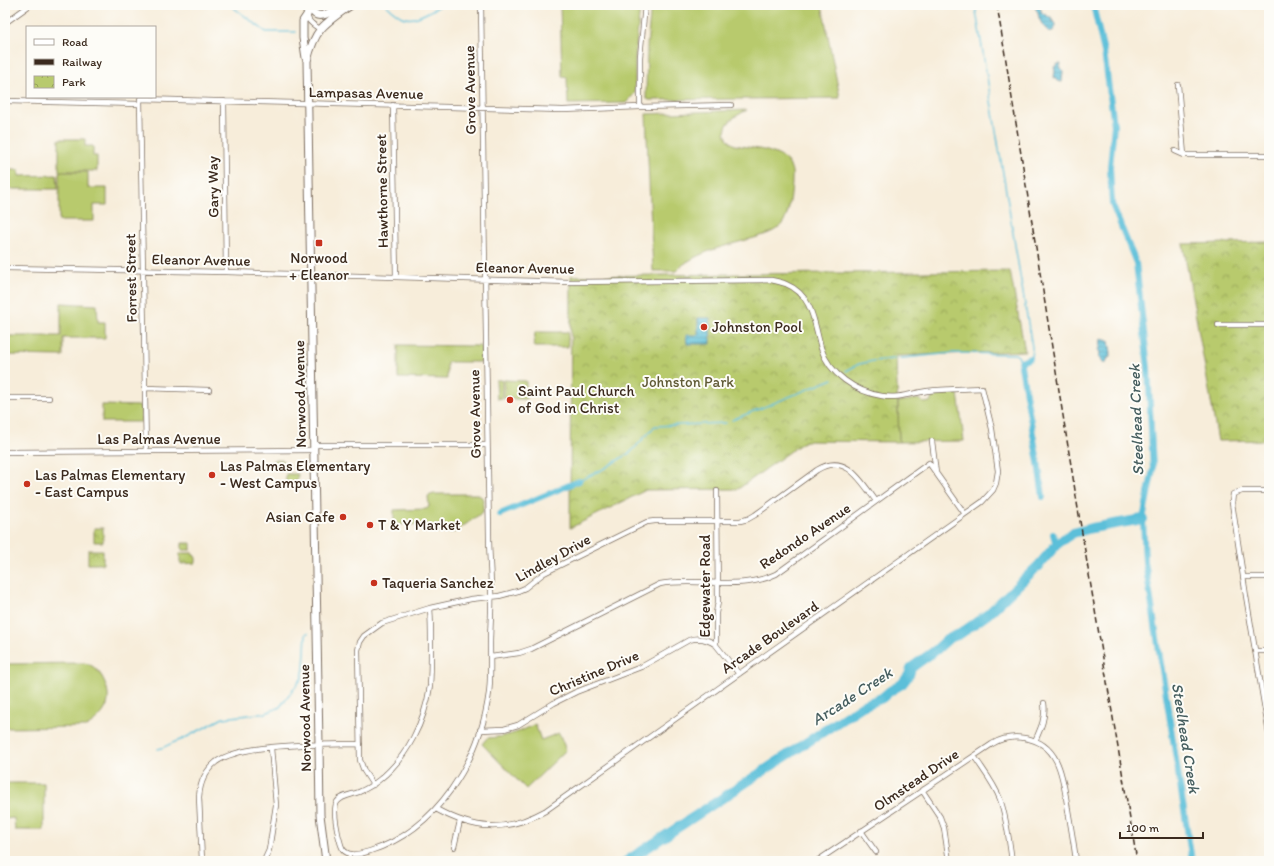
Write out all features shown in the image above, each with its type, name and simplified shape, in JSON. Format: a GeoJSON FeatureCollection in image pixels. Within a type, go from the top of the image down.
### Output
{"type":"FeatureCollection","features":[{"type":"Feature","properties":{"kind":"main road"},"geometry":{"type":"LineString","coordinates":[[307,5],[315,15],[320,16],[325,15],[340,5]]}},
{"type":"Feature","properties":{"kind":"main road"},"geometry":{"type":"LineString","coordinates":[[320,29],[327,22],[351,5]]}},
{"type":"Feature","properties":{"kind":"main road"},"geometry":{"type":"LineString","coordinates":[[306,15],[303,21],[303,38],[307,67]]}},
{"type":"Feature","properties":{"kind":"main road","name":"Norwood Avenue"},"geometry":{"type":"LineString","coordinates":[[320,29],[310,46],[307,67],[320,815],[326,861]]}},
{"type":"Feature","properties":{"kind":"street"},"geometry":{"type":"LineString","coordinates":[[5,23],[30,5]]}},
{"type":"Feature","properties":{"kind":"street"},"geometry":{"type":"LineString","coordinates":[[307,5],[306,15],[309,22],[320,29]]}},
{"type":"Feature","properties":{"kind":"street","name":"Grove Avenue"},"geometry":{"type":"LineString","coordinates":[[436,809],[464,769],[480,730],[489,694],[491,657],[491,597],[488,536],[481,5]]}},
{"type":"Feature","properties":{"kind":"street"},"geometry":{"type":"LineString","coordinates":[[640,107],[640,57],[645,5]]}},
{"type":"Feature","properties":{"kind":"street"},"geometry":{"type":"LineString","coordinates":[[1178,85],[1184,155]]}},
{"type":"Feature","properties":{"kind":"street","name":"Lampasas Avenue"},"geometry":{"type":"LineString","coordinates":[[5,101],[140,104],[140,99],[569,110],[731,105]]}},
{"type":"Feature","properties":{"kind":"street","name":"Gary Way"},"geometry":{"type":"LineString","coordinates":[[224,101],[226,272]]}},
{"type":"Feature","properties":{"kind":"street","name":"Forrest Street"},"geometry":{"type":"LineString","coordinates":[[140,104],[146,451]]}},
{"type":"Feature","properties":{"kind":"street","name":"Hawthorne Street"},"geometry":{"type":"LineString","coordinates":[[393,105],[396,277]]}},
{"type":"Feature","properties":{"kind":"street"},"geometry":{"type":"LineString","coordinates":[[1175,151],[1184,155],[1269,155]]}},
{"type":"Feature","properties":{"kind":"street","name":"Eleanor Avenue"},"geometry":{"type":"LineString","coordinates":[[5,268],[226,272],[570,282],[771,280],[786,284],[800,293],[810,306],[822,349],[829,364],[840,376],[853,386],[868,393],[884,397],[900,397],[926,391],[982,388]]}},
{"type":"Feature","properties":{"kind":"street"},"geometry":{"type":"LineString","coordinates":[[1218,325],[1269,325]]}},
{"type":"Feature","properties":{"kind":"street"},"geometry":{"type":"LineString","coordinates":[[145,388],[209,390]]}},
{"type":"Feature","properties":{"kind":"street","name":"Arcade Boulevard"},"geometry":{"type":"LineString","coordinates":[[436,809],[460,821],[475,825],[496,826],[516,823],[545,811],[965,514],[988,496],[996,483],[998,475],[992,429],[982,388]]}},
{"type":"Feature","properties":{"kind":"street"},"geometry":{"type":"LineString","coordinates":[[5,398],[49,398]]}},
{"type":"Feature","properties":{"kind":"street"},"geometry":{"type":"LineString","coordinates":[[932,441],[936,473],[965,514]]}},
{"type":"Feature","properties":{"kind":"street","name":"Las Palmas Avenue"},"geometry":{"type":"LineString","coordinates":[[5,452],[487,445]]}},
{"type":"Feature","properties":{"kind":"street","name":"Redondo Avenue"},"geometry":{"type":"LineString","coordinates":[[491,657],[519,653],[531,649],[660,584],[674,582],[749,582],[769,577],[776,574],[929,463],[936,473]]}},
{"type":"Feature","properties":{"kind":"street","name":"Lindley Drive"},"geometry":{"type":"LineString","coordinates":[[373,785],[362,768],[360,760],[358,650],[360,642],[367,633],[382,624],[430,608],[471,599],[510,594],[518,591],[544,573],[643,524],[655,521],[740,521],[751,517],[817,470],[828,465],[841,465],[852,471],[876,502]]}},
{"type":"Feature","properties":{"kind":"street","name":"Edgewater Road"},"geometry":{"type":"LineString","coordinates":[[717,490],[718,602],[716,613],[716,645],[739,674]]}},
{"type":"Feature","properties":{"kind":"street"},"geometry":{"type":"LineString","coordinates":[[1269,491],[1242,491],[1233,494],[1232,502],[1269,734]]}},
{"type":"Feature","properties":{"kind":"street"},"geometry":{"type":"LineString","coordinates":[[1243,577],[1269,577]]}},
{"type":"Feature","properties":{"kind":"street"},"geometry":{"type":"LineString","coordinates":[[430,608],[431,669],[428,696],[419,726],[407,749],[387,774],[373,785],[357,793],[341,798],[336,804],[336,822],[341,845],[344,852],[351,855],[369,851],[393,842],[418,826],[436,809]]}},
{"type":"Feature","properties":{"kind":"street","name":"Christine Drive"},"geometry":{"type":"LineString","coordinates":[[480,730],[504,730],[518,725],[554,703],[576,692],[642,667],[689,640],[697,638],[705,639],[716,645]]}},
{"type":"Feature","properties":{"kind":"street"},"geometry":{"type":"LineString","coordinates":[[1255,651],[1269,651]]}},
{"type":"Feature","properties":{"kind":"street"},"geometry":{"type":"LineString","coordinates":[[1044,703],[1045,712],[1043,721],[1035,741],[1043,745],[1052,753],[1060,767],[1076,861]]}},
{"type":"Feature","properties":{"kind":"street","name":"Olmstead Drive"},"geometry":{"type":"LineString","coordinates":[[817,861],[992,744],[1003,739],[1019,737],[1035,741]]}},
{"type":"Feature","properties":{"kind":"street"},"geometry":{"type":"LineString","coordinates":[[202,861],[199,797],[205,774],[216,763],[229,756],[254,750],[319,745],[360,744]]}},
{"type":"Feature","properties":{"kind":"street"},"geometry":{"type":"LineString","coordinates":[[264,861],[269,850],[276,805],[271,748]]}},
{"type":"Feature","properties":{"kind":"street"},"geometry":{"type":"LineString","coordinates":[[974,756],[989,778],[1000,799],[1005,818],[1012,861]]}},
{"type":"Feature","properties":{"kind":"street"},"geometry":{"type":"LineString","coordinates":[[922,790],[940,817],[944,828],[949,861]]}},
{"type":"Feature","properties":{"kind":"street"},"geometry":{"type":"LineString","coordinates":[[454,847],[460,821]]}},
{"type":"Feature","properties":{"kind":"street"},"geometry":{"type":"LineString","coordinates":[[861,831],[876,852]]}},
{"type":"Feature","properties":{"kind":"green space"},"geometry":{"type":"Polygon","coordinates":[[[560,5],[640,5],[635,59],[635,93],[626,103],[568,104],[567,77],[562,76],[560,5]]]}},
{"type":"Feature","properties":{"kind":"green space"},"geometry":{"type":"Polygon","coordinates":[[[651,5],[822,5],[840,98],[649,100],[646,98],[647,46],[651,5]]]}},
{"type":"Feature","properties":{"kind":"green space"},"geometry":{"type":"Polygon","coordinates":[[[747,110],[735,117],[729,123],[725,131],[726,136],[735,145],[758,149],[781,156],[790,166],[792,170],[791,197],[783,223],[777,229],[766,234],[702,254],[683,264],[676,271],[653,271],[646,114],[747,110]]]}},
{"type":"Feature","properties":{"kind":"green space"},"geometry":{"type":"Polygon","coordinates":[[[59,139],[85,139],[85,146],[93,146],[93,156],[97,156],[97,171],[59,171],[59,139]]]}},
{"type":"Feature","properties":{"kind":"green space"},"geometry":{"type":"Polygon","coordinates":[[[5,170],[19,170],[19,176],[57,175],[58,189],[5,189],[5,170]]]}},
{"type":"Feature","properties":{"kind":"green space"},"geometry":{"type":"Polygon","coordinates":[[[59,172],[88,172],[88,188],[107,188],[107,205],[94,205],[94,221],[59,221],[59,172]]]}},
{"type":"Feature","properties":{"kind":"green space"},"geometry":{"type":"Polygon","coordinates":[[[1269,242],[1269,440],[1218,441],[1183,244],[1269,242]]]}},
{"type":"Feature","properties":{"kind":"green space","name":"Johnston Park"},"geometry":{"type":"Polygon","coordinates":[[[1010,271],[1025,351],[896,356],[899,442],[805,441],[738,489],[646,490],[570,528],[571,276],[1010,271]]]}},
{"type":"Feature","properties":{"kind":"green space"},"geometry":{"type":"Polygon","coordinates":[[[61,303],[97,305],[98,322],[105,322],[105,338],[63,338],[63,356],[5,355],[5,336],[61,336],[61,303]]]}},
{"type":"Feature","properties":{"kind":"green space"},"geometry":{"type":"Polygon","coordinates":[[[535,332],[568,332],[568,347],[534,347],[535,332]]]}},
{"type":"Feature","properties":{"kind":"green space"},"geometry":{"type":"Polygon","coordinates":[[[398,345],[481,346],[481,362],[447,362],[447,379],[398,378],[398,345]]]}},
{"type":"Feature","properties":{"kind":"green space"},"geometry":{"type":"Polygon","coordinates":[[[496,380],[502,380],[502,399],[497,399],[496,380]]]}},
{"type":"Feature","properties":{"kind":"green space"},"geometry":{"type":"Polygon","coordinates":[[[504,380],[526,381],[526,399],[504,399],[504,380]]]}},
{"type":"Feature","properties":{"kind":"green space"},"geometry":{"type":"Polygon","coordinates":[[[958,393],[964,441],[899,442],[898,402],[916,399],[921,400],[923,403],[930,402],[933,396],[936,395],[958,393]]]}},
{"type":"Feature","properties":{"kind":"green space"},"geometry":{"type":"Polygon","coordinates":[[[102,405],[141,406],[141,422],[102,422],[102,405]]]}},
{"type":"Feature","properties":{"kind":"green space"},"geometry":{"type":"Polygon","coordinates":[[[273,460],[283,460],[283,467],[273,467],[273,460]]]}},
{"type":"Feature","properties":{"kind":"green space"},"geometry":{"type":"Polygon","coordinates":[[[286,474],[298,474],[296,486],[286,486],[286,474]]]}},
{"type":"Feature","properties":{"kind":"green space"},"geometry":{"type":"Polygon","coordinates":[[[434,494],[477,494],[483,498],[483,512],[455,532],[427,532],[426,525],[394,524],[394,510],[426,509],[429,507],[428,496],[434,494]]]}},
{"type":"Feature","properties":{"kind":"green space"},"geometry":{"type":"Polygon","coordinates":[[[94,528],[103,528],[103,542],[94,542],[94,528]]]}},
{"type":"Feature","properties":{"kind":"green space"},"geometry":{"type":"Polygon","coordinates":[[[182,543],[191,543],[191,550],[182,550],[182,543]]]}},
{"type":"Feature","properties":{"kind":"green space"},"geometry":{"type":"Polygon","coordinates":[[[88,550],[103,550],[103,564],[88,564],[88,550]]]}},
{"type":"Feature","properties":{"kind":"green space"},"geometry":{"type":"Polygon","coordinates":[[[193,553],[196,558],[196,563],[180,563],[180,554],[193,553]]]}},
{"type":"Feature","properties":{"kind":"green space"},"geometry":{"type":"Polygon","coordinates":[[[84,663],[95,668],[100,673],[108,692],[107,705],[96,720],[86,727],[5,728],[5,664],[84,663]]]}},
{"type":"Feature","properties":{"kind":"green space"},"geometry":{"type":"Polygon","coordinates":[[[535,724],[541,740],[559,733],[566,750],[526,789],[482,744],[487,738],[512,734],[535,724]]]}},
{"type":"Feature","properties":{"kind":"green space"},"geometry":{"type":"Polygon","coordinates":[[[5,783],[44,783],[44,830],[15,830],[14,818],[5,819],[5,783]]]}},
{"type":"Feature","properties":{"kind":"water"},"geometry":{"type":"Polygon","coordinates":[[[1034,5],[1039,5],[1042,13],[1051,18],[1056,26],[1054,30],[1050,32],[1048,31],[1040,21],[1038,12],[1034,5]]]}},
{"type":"Feature","properties":{"kind":"water"},"geometry":{"type":"Polygon","coordinates":[[[1061,64],[1060,67],[1063,71],[1062,82],[1057,81],[1054,77],[1054,67],[1061,64]]]}},
{"type":"Feature","properties":{"kind":"water","name":"Johnston Pool"},"geometry":{"type":"Polygon","coordinates":[[[698,318],[710,318],[711,344],[687,344],[686,335],[698,335],[698,318]]]}},
{"type":"Feature","properties":{"kind":"water"},"geometry":{"type":"Polygon","coordinates":[[[1101,339],[1109,341],[1111,353],[1105,364],[1099,357],[1100,353],[1098,349],[1100,348],[1101,339]]]}},
{"type":"Feature","properties":{"kind":"waterway"},"geometry":{"type":"LineString","coordinates":[[230,5],[266,32],[296,32]]}},
{"type":"Feature","properties":{"kind":"waterway"},"geometry":{"type":"LineString","coordinates":[[386,5],[402,17],[407,18],[417,17],[428,13],[442,5]]}},
{"type":"Feature","properties":{"kind":"waterway"},"geometry":{"type":"LineString","coordinates":[[975,5],[1032,347],[1030,358]]}},
{"type":"Feature","properties":{"kind":"waterway","name":"Steelhead Creek"},"geometry":{"type":"LineString","coordinates":[[1093,5],[1104,52],[1114,125],[1110,167],[1112,204],[1136,263],[1148,368],[1153,469],[1143,519],[1145,562],[1192,861]]}},
{"type":"Feature","properties":{"kind":"waterway"},"geometry":{"type":"LineString","coordinates":[[846,371],[859,364],[873,361],[953,353],[1015,354],[1021,362]]}},
{"type":"Feature","properties":{"kind":"waterway"},"geometry":{"type":"LineString","coordinates":[[1030,358],[1021,362],[1021,366],[1043,497]]}},
{"type":"Feature","properties":{"kind":"waterway"},"geometry":{"type":"LineString","coordinates":[[732,420],[833,379]]}},
{"type":"Feature","properties":{"kind":"waterway"},"geometry":{"type":"LineString","coordinates":[[579,481],[605,468],[631,452],[655,426],[726,423]]}},
{"type":"Feature","properties":{"kind":"waterway"},"geometry":{"type":"LineString","coordinates":[[500,514],[579,481]]}},
{"type":"Feature","properties":{"kind":"waterway","name":"Arcade Creek"},"geometry":{"type":"LineString","coordinates":[[627,861],[862,706],[882,698],[902,684],[909,675],[911,668],[936,650],[949,638],[960,634],[988,614],[1039,565],[1056,545],[1065,538],[1073,533],[1092,528],[1143,519]]}},
{"type":"Feature","properties":{"kind":"waterway"},"geometry":{"type":"LineString","coordinates":[[1053,534],[1056,545]]}},
{"type":"Feature","properties":{"kind":"waterway"},"geometry":{"type":"LineString","coordinates":[[158,749],[181,740],[223,718],[266,713],[280,707],[302,678],[306,634],[308,633]]}},
{"type":"Feature","properties":{"kind":"railway"},"geometry":{"type":"LineString","coordinates":[[997,5],[1079,515],[1137,861]]}},
{"type":"Feature","properties":{"kind":"place","name":"Norwood + Eleanor"},"geometry":{"type":"Point","coordinates":[319,243]}},
{"type":"Feature","properties":{"kind":"place","name":"Johnston Pool"},"geometry":{"type":"Point","coordinates":[704,327]}},
{"type":"Feature","properties":{"kind":"place","name":"Saint Paul Church of God in Christ"},"geometry":{"type":"Point","coordinates":[510,400]}},
{"type":"Feature","properties":{"kind":"place","name":"Las Palmas Elementary - West Campus"},"geometry":{"type":"Point","coordinates":[212,475]}},
{"type":"Feature","properties":{"kind":"place","name":"Las Palmas Elementary - East Campus"},"geometry":{"type":"Point","coordinates":[27,484]}},
{"type":"Feature","properties":{"kind":"place","name":"Asian Cafe"},"geometry":{"type":"Point","coordinates":[343,517]}},
{"type":"Feature","properties":{"kind":"place","name":"T & Y Market"},"geometry":{"type":"Point","coordinates":[370,525]}},
{"type":"Feature","properties":{"kind":"place","name":"Taqueria Sanchez"},"geometry":{"type":"Point","coordinates":[374,583]}}]}
